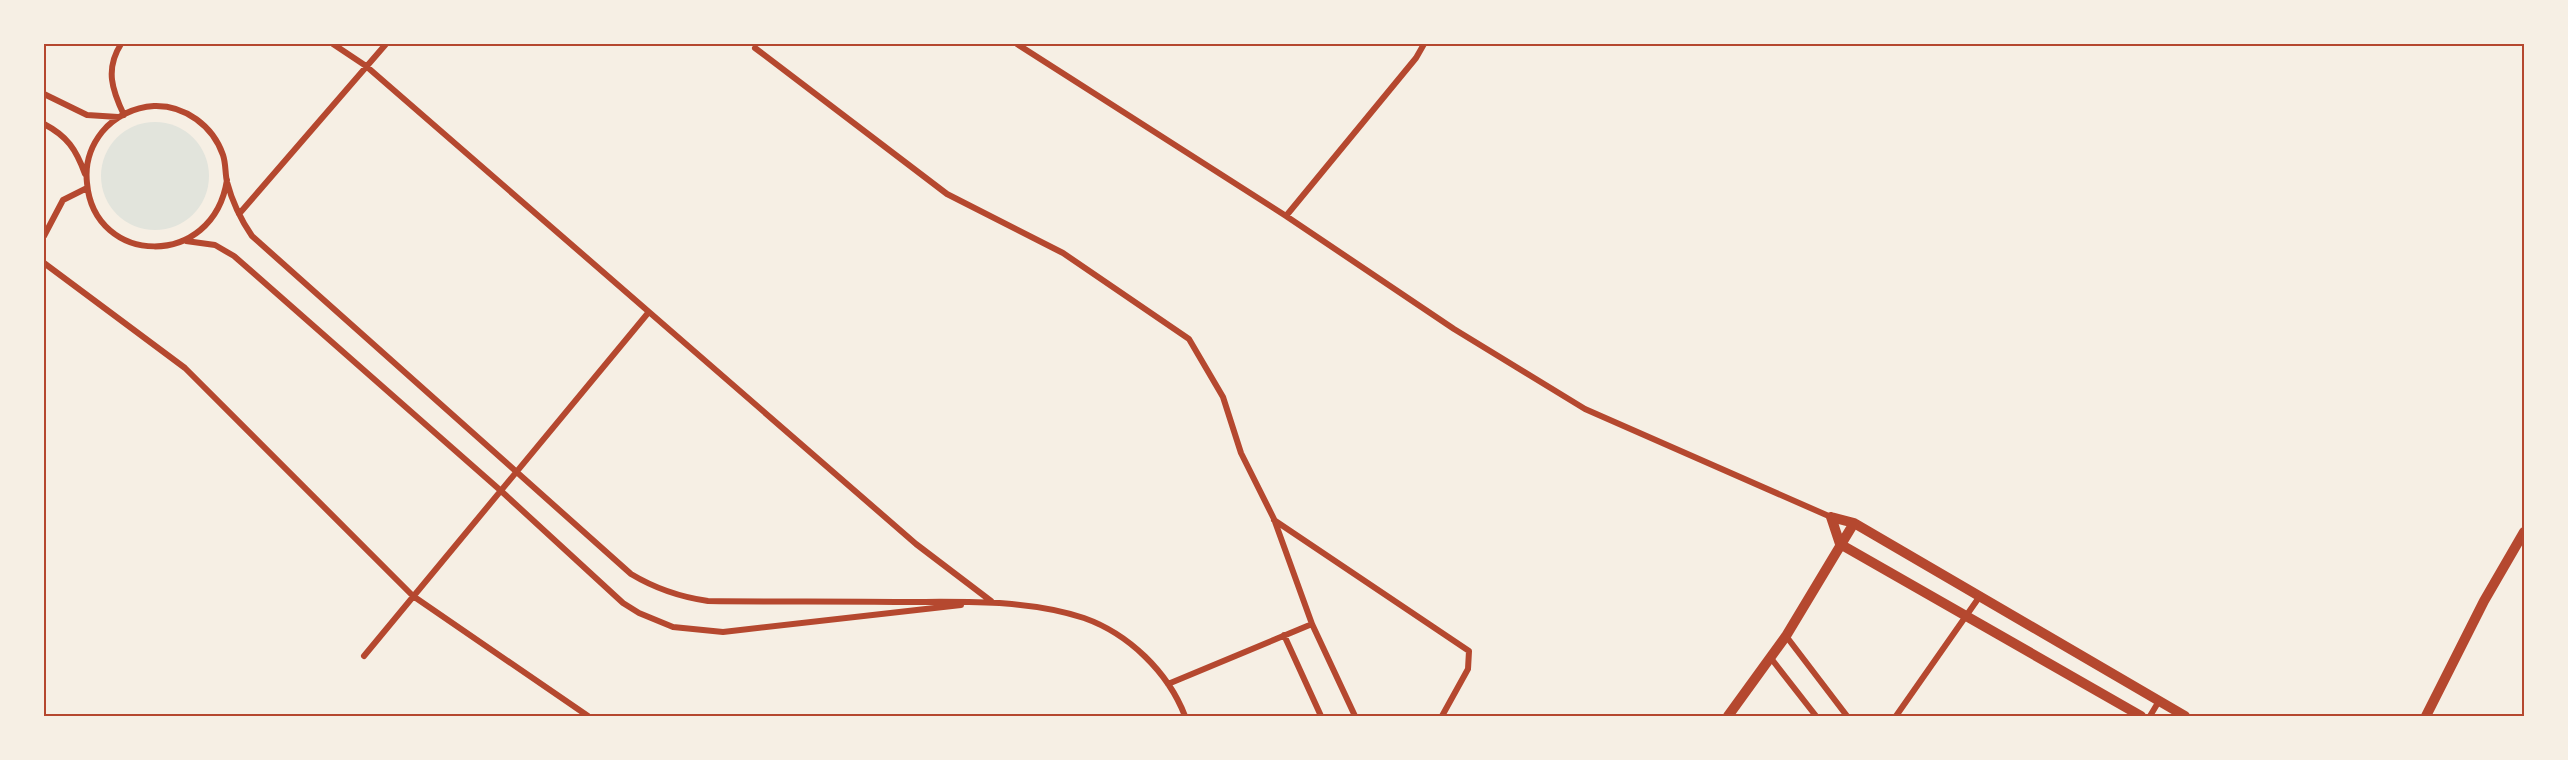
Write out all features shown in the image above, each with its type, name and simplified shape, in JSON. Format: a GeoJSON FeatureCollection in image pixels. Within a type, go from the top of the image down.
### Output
{"type":"FeatureCollection","features":[{"type":"Feature","properties":{"kind":"street"},"geometry":{"type":"LineString","coordinates":[[121,44],[114,55],[111,88],[121,116]]}},
{"type":"Feature","properties":{"kind":"street"},"geometry":{"type":"LineString","coordinates":[[333,44],[366,66],[916,544],[992,602]]}},
{"type":"Feature","properties":{"kind":"street"},"geometry":{"type":"LineString","coordinates":[[239,214],[386,44]]}},
{"type":"Feature","properties":{"kind":"street"},"geometry":{"type":"LineString","coordinates":[[1017,44],[1286,216],[1454,329],[1585,409],[1831,517],[1854,523],[2185,717]]}},
{"type":"Feature","properties":{"kind":"street"},"geometry":{"type":"LineString","coordinates":[[1286,216],[1416,58],[1424,44]]}},
{"type":"Feature","properties":{"kind":"street"},"geometry":{"type":"LineString","coordinates":[[755,48],[947,194],[1063,253],[1189,339],[1223,397],[1241,453],[1274,519],[1312,624],[1355,717]]}},
{"type":"Feature","properties":{"kind":"street"},"geometry":{"type":"LineString","coordinates":[[44,94],[87,115],[121,116]]}},
{"type":"Feature","properties":{"kind":"street"},"geometry":{"type":"LineString","coordinates":[[86,177],[95,142],[109,124],[121,116],[140,108],[164,106],[196,119],[219,145],[224,157],[226,180],[239,214],[252,236],[631,574],[658,588],[687,598],[719,601],[992,602],[1082,618],[1100,625],[1132,645],[1168,684],[1185,717]]}},
{"type":"Feature","properties":{"kind":"street"},"geometry":{"type":"LineString","coordinates":[[44,124],[63,133],[70,142],[102,220],[129,242],[152,247],[186,241],[215,245],[234,256],[500,490],[623,603],[639,613],[673,627],[723,632],[992,602]]}},
{"type":"Feature","properties":{"kind":"street"},"geometry":{"type":"LineString","coordinates":[[186,241],[202,230],[215,216],[221,205],[226,180]]}},
{"type":"Feature","properties":{"kind":"street"},"geometry":{"type":"LineString","coordinates":[[44,236],[63,200],[87,188]]}},
{"type":"Feature","properties":{"kind":"street"},"geometry":{"type":"LineString","coordinates":[[44,263],[185,368],[413,596],[588,717]]}},
{"type":"Feature","properties":{"kind":"street"},"geometry":{"type":"LineString","coordinates":[[364,656],[648,313]]}},
{"type":"Feature","properties":{"kind":"street"},"geometry":{"type":"LineString","coordinates":[[1831,517],[1840,544],[2141,717]]}},
{"type":"Feature","properties":{"kind":"street"},"geometry":{"type":"LineString","coordinates":[[1274,519],[1469,651],[1468,669],[1442,717]]}},
{"type":"Feature","properties":{"kind":"street"},"geometry":{"type":"LineString","coordinates":[[1728,717],[1786,636],[1854,523]]}},
{"type":"Feature","properties":{"kind":"street"},"geometry":{"type":"LineString","coordinates":[[2426,717],[2484,601],[2524,532]]}},
{"type":"Feature","properties":{"kind":"street"},"geometry":{"type":"LineString","coordinates":[[1896,717],[1980,596]]}},
{"type":"Feature","properties":{"kind":"street"},"geometry":{"type":"LineString","coordinates":[[1168,684],[1312,624]]}},
{"type":"Feature","properties":{"kind":"street"},"geometry":{"type":"LineString","coordinates":[[1284,636],[1322,717]]}},
{"type":"Feature","properties":{"kind":"street"},"geometry":{"type":"LineString","coordinates":[[1786,636],[1847,717]]}},
{"type":"Feature","properties":{"kind":"street"},"geometry":{"type":"LineString","coordinates":[[1770,656],[1816,717]]}},
{"type":"Feature","properties":{"kind":"street"},"geometry":{"type":"LineString","coordinates":[[2150,717],[2159,701]]}},
{"type":"Feature","properties":{"kind":"shaded area"},"geometry":{"type":"Polygon","coordinates":[[[155,122],[176,126],[193,138],[205,155],[209,176],[205,197],[193,214],[176,226],[155,230],[134,226],[117,214],[105,197],[101,176],[105,155],[117,138],[134,126],[155,122]]]}}]}
